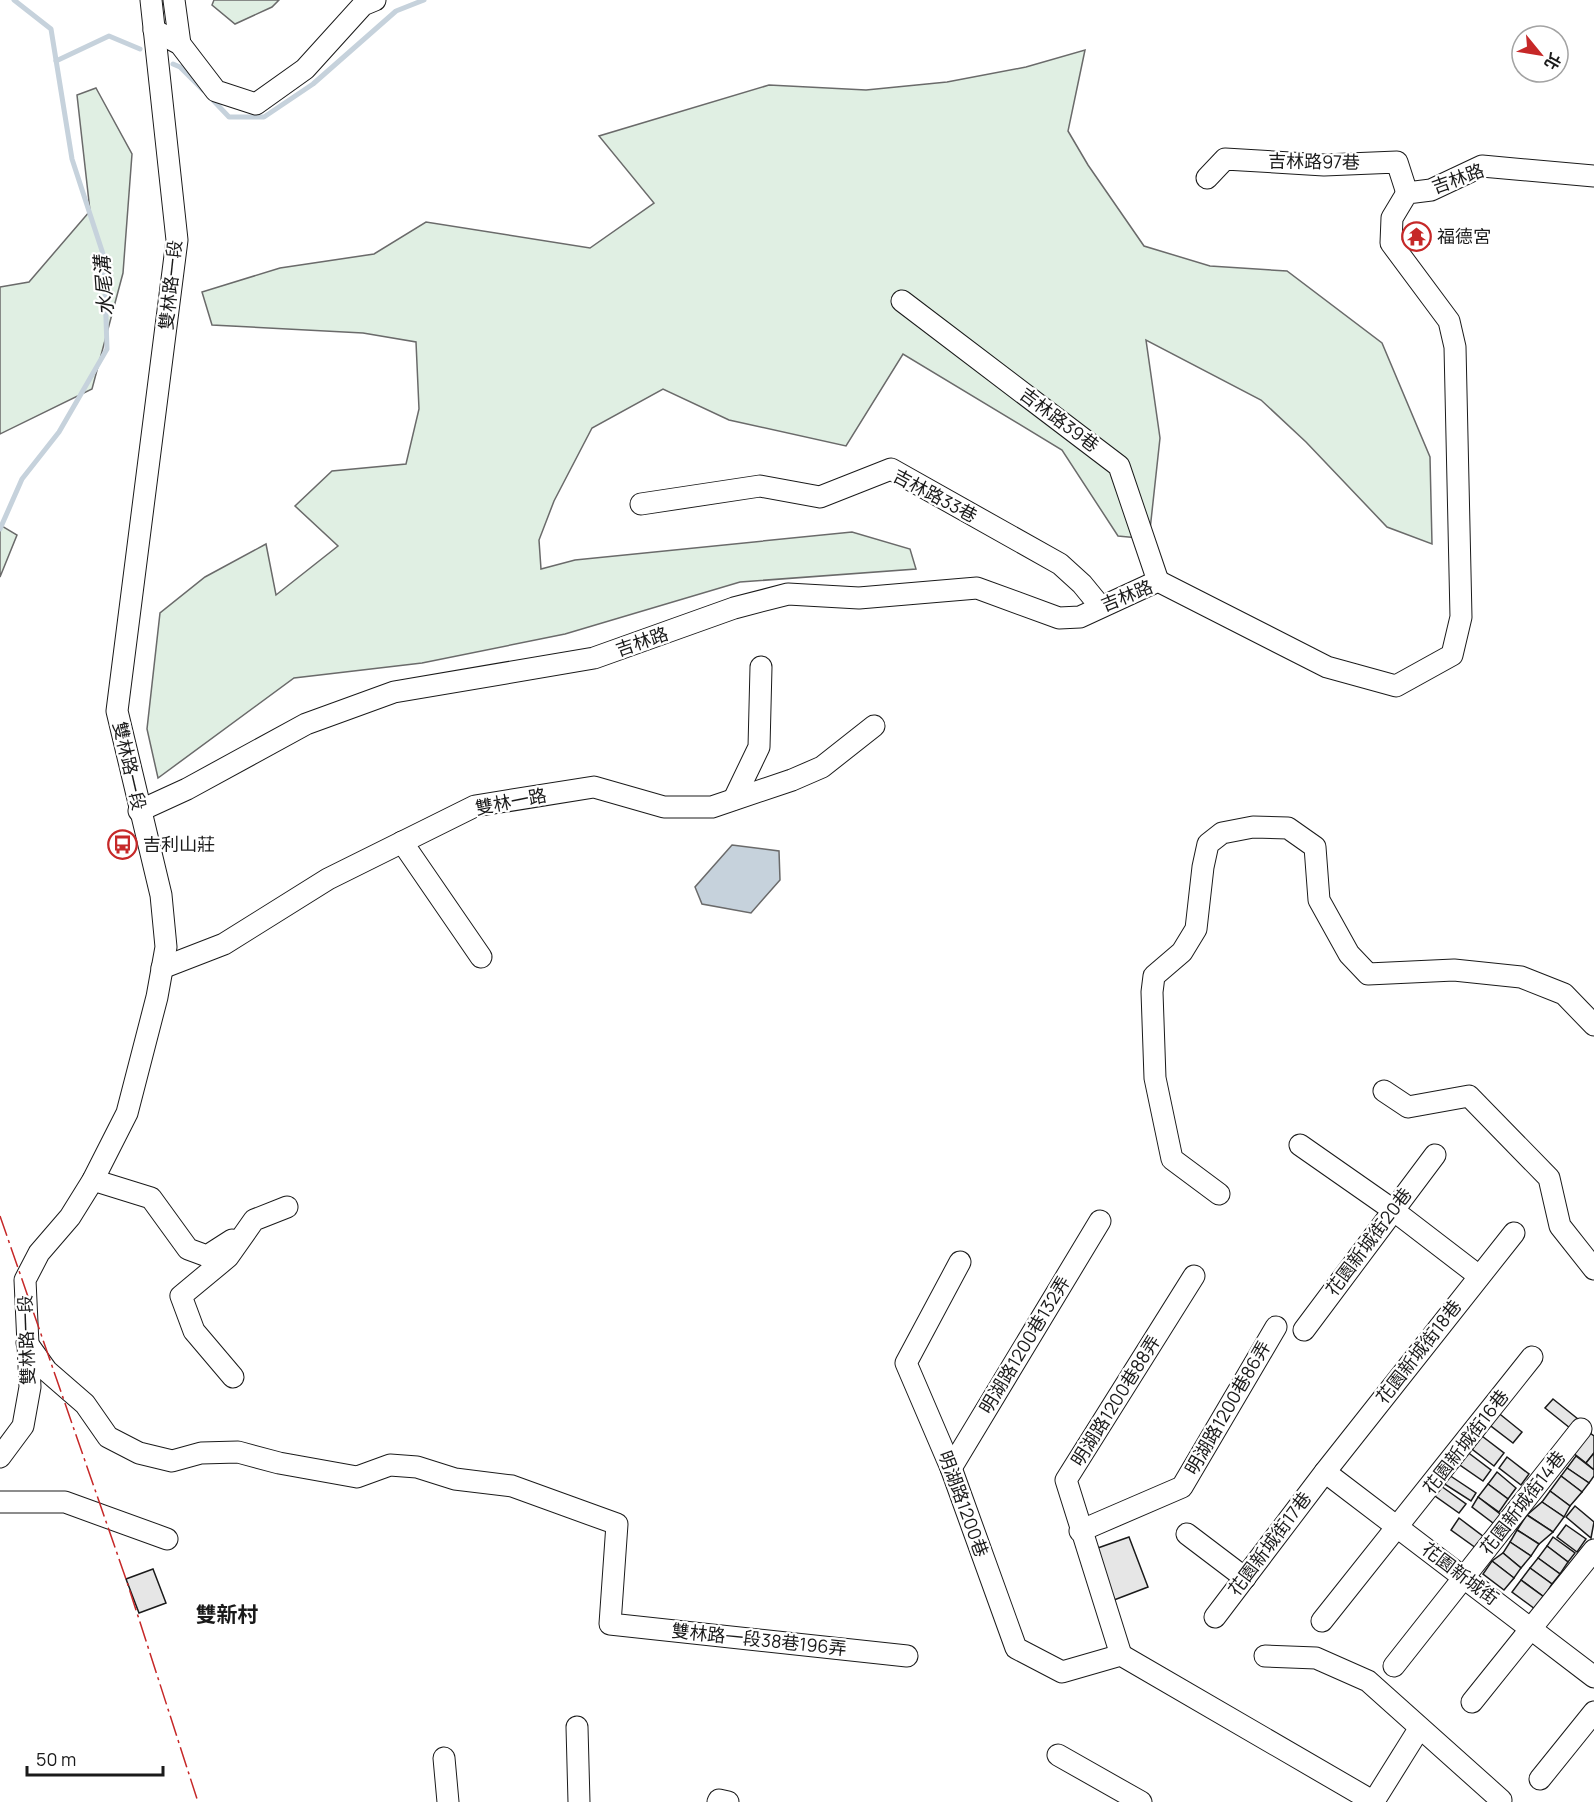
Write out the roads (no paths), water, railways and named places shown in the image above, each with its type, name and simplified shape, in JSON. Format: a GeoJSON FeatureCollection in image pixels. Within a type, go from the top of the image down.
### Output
{"type":"FeatureCollection","features":[{"type":"Feature","properties":{"kind":"street","name":"雙林路一段"},"geometry":{"type":"LineString","coordinates":[[0,1456],[23,1426],[30,1387],[26,1342],[25,1280],[39,1253],[70,1217],[93,1180],[127,1113],[166,947],[161,895],[139,811],[117,711],[177,240],[150,0]]}},
{"type":"Feature","properties":{"kind":"street"},"geometry":{"type":"LineString","coordinates":[[174,0],[180,44]]}},
{"type":"Feature","properties":{"kind":"street"},"geometry":{"type":"LineString","coordinates":[[154,30],[180,44],[216,91],[256,104],[305,69],[363,5],[375,0]]}},
{"type":"Feature","properties":{"kind":"street","name":"吉林路97巷"},"geometry":{"type":"LineString","coordinates":[[1207,178],[1225,159],[1324,165],[1397,162],[1407,193]]}},
{"type":"Feature","properties":{"kind":"street","name":"吉林路"},"geometry":{"type":"LineString","coordinates":[[139,811],[187,789],[306,724],[394,692],[594,658],[734,608],[788,594],[859,598],[977,588],[1059,618],[1080,617],[1158,581],[1327,666],[1396,686],[1452,655],[1461,618],[1455,347],[1449,321],[1391,243],[1392,218],[1407,193],[1431,190],[1482,166],[1594,176]]}},
{"type":"Feature","properties":{"kind":"street","name":"吉林路39巷"},"geometry":{"type":"LineString","coordinates":[[902,301],[1119,466],[1158,581]]}},
{"type":"Feature","properties":{"kind":"street","name":"吉林路33巷"},"geometry":{"type":"LineString","coordinates":[[641,504],[760,486],[820,497],[891,469],[1060,564],[1082,584],[1100,606]]}},
{"type":"Feature","properties":{"kind":"street"},"geometry":{"type":"LineString","coordinates":[[734,799],[759,747],[761,667]]}},
{"type":"Feature","properties":{"kind":"street","name":"雙林一路"},"geometry":{"type":"LineString","coordinates":[[162,968],[224,944],[328,879],[475,806],[594,787],[664,807],[712,807],[792,780],[822,766],[874,726]]}},
{"type":"Feature","properties":{"kind":"street"},"geometry":{"type":"LineString","coordinates":[[1219,1194],[1172,1159],[1155,1078],[1152,992],[1154,976],[1182,952],[1196,929],[1203,867],[1209,844],[1222,833],[1253,827],[1288,828],[1314,847],[1319,900],[1349,954],[1368,974],[1454,970],[1521,977],[1564,994],[1594,1025]]}},
{"type":"Feature","properties":{"kind":"street"},"geometry":{"type":"LineString","coordinates":[[402,842],[481,957]]}},
{"type":"Feature","properties":{"kind":"street"},"geometry":{"type":"LineString","coordinates":[[1384,1091],[1408,1107],[1469,1096],[1549,1178],[1560,1226],[1594,1269]]}},
{"type":"Feature","properties":{"kind":"street"},"geometry":{"type":"LineString","coordinates":[[1300,1145],[1393,1210],[1479,1276]]}},
{"type":"Feature","properties":{"kind":"street","name":"花園新城街20巷"},"geometry":{"type":"LineString","coordinates":[[1304,1330],[1435,1155]]}},
{"type":"Feature","properties":{"kind":"street"},"geometry":{"type":"LineString","coordinates":[[93,1180],[151,1198],[188,1249],[207,1256],[242,1234]]}},
{"type":"Feature","properties":{"kind":"street"},"geometry":{"type":"LineString","coordinates":[[233,1377],[194,1331],[181,1296],[228,1257],[254,1220],[287,1207]]}},
{"type":"Feature","properties":{"kind":"street","name":"明湖路1200巷132弄"},"geometry":{"type":"LineString","coordinates":[[951,1468],[1100,1221]]}},
{"type":"Feature","properties":{"kind":"street","name":"花園新城街18巷"},"geometry":{"type":"LineString","coordinates":[[1325,1472],[1514,1233]]}},
{"type":"Feature","properties":{"kind":"street","name":"明湖路1200巷"},"geometry":{"type":"LineString","coordinates":[[960,1262],[906,1363],[951,1468],[1016,1648],[1062,1672],[1121,1655]]}},
{"type":"Feature","properties":{"kind":"street","name":"明湖路1200巷88弄"},"geometry":{"type":"LineString","coordinates":[[1080,1531],[1066,1480],[1194,1276]]}},
{"type":"Feature","properties":{"kind":"street","name":"明湖路1200巷86弄"},"geometry":{"type":"LineString","coordinates":[[1080,1531],[1182,1487],[1276,1326]]}},
{"type":"Feature","properties":{"kind":"street","name":"雙林路一段38巷196弄"},"geometry":{"type":"LineString","coordinates":[[26,1342],[47,1371],[84,1404],[108,1437],[139,1453],[172,1461],[201,1453],[238,1452],[279,1463],[357,1478],[390,1465],[417,1467],[455,1479],[512,1486],[617,1524],[610,1624],[907,1656]]}},
{"type":"Feature","properties":{"kind":"street","name":"花園新城街16巷"},"geometry":{"type":"LineString","coordinates":[[1322,1621],[1532,1357]]}},
{"type":"Feature","properties":{"kind":"street","name":"花園新城街14巷"},"geometry":{"type":"LineString","coordinates":[[1394,1666],[1466,1578],[1581,1429]]}},
{"type":"Feature","properties":{"kind":"street","name":"花園新城街"},"geometry":{"type":"LineString","coordinates":[[1325,1472],[1594,1677]]}},
{"type":"Feature","properties":{"kind":"street","name":"花園新城街17巷"},"geometry":{"type":"LineString","coordinates":[[1215,1617],[1325,1472]]}},
{"type":"Feature","properties":{"kind":"street"},"geometry":{"type":"LineString","coordinates":[[0,1502],[65,1502],[167,1539]]}},
{"type":"Feature","properties":{"kind":"street"},"geometry":{"type":"LineString","coordinates":[[1080,1531],[1121,1655],[1374,1802],[1419,1729]]}},
{"type":"Feature","properties":{"kind":"street"},"geometry":{"type":"LineString","coordinates":[[1187,1534],[1245,1578]]}},
{"type":"Feature","properties":{"kind":"street"},"geometry":{"type":"LineString","coordinates":[[1472,1702],[1533,1629],[1594,1550]]}},
{"type":"Feature","properties":{"kind":"street"},"geometry":{"type":"LineString","coordinates":[[1265,1656],[1316,1658],[1368,1681],[1501,1800]]}},
{"type":"Feature","properties":{"kind":"street"},"geometry":{"type":"LineString","coordinates":[[1540,1779],[1594,1712]]}},
{"type":"Feature","properties":{"kind":"street"},"geometry":{"type":"LineString","coordinates":[[577,1727],[579,1802]]}},
{"type":"Feature","properties":{"kind":"street"},"geometry":{"type":"LineString","coordinates":[[1058,1755],[1141,1802]]}},
{"type":"Feature","properties":{"kind":"street"},"geometry":{"type":"LineString","coordinates":[[444,1758],[448,1802]]}},
{"type":"Feature","properties":{"kind":"street"},"geometry":{"type":"LineString","coordinates":[[718,1802],[719,1800],[728,1802]]}},
{"type":"Feature","properties":{"kind":"waterway","name":"水尾溝"},"geometry":{"type":"LineString","coordinates":[[0,529],[22,479],[59,432],[107,349],[104,257],[72,159],[51,29],[14,0]]}},
{"type":"Feature","properties":{"kind":"waterway"},"geometry":{"type":"LineString","coordinates":[[210,97],[229,117],[264,117],[313,84],[396,11],[424,0]]}},
{"type":"Feature","properties":{"kind":"waterway"},"geometry":{"type":"LineString","coordinates":[[56,61],[109,36],[140,49]]}},
{"type":"Feature","properties":{"kind":"waterway"},"geometry":{"type":"LineString","coordinates":[[173,64],[180,67],[203,90]]}},
{"type":"Feature","properties":{"kind":"place","name":"福德宮"},"geometry":{"type":"Point","coordinates":[1416,237]}},
{"type":"Feature","properties":{"kind":"place","name":"吉利山莊"},"geometry":{"type":"Point","coordinates":[122,845]}},
{"type":"Feature","properties":{"kind":"district","name":"雙新村"},"geometry":{"type":"Point","coordinates":[227,1615]}}]}
